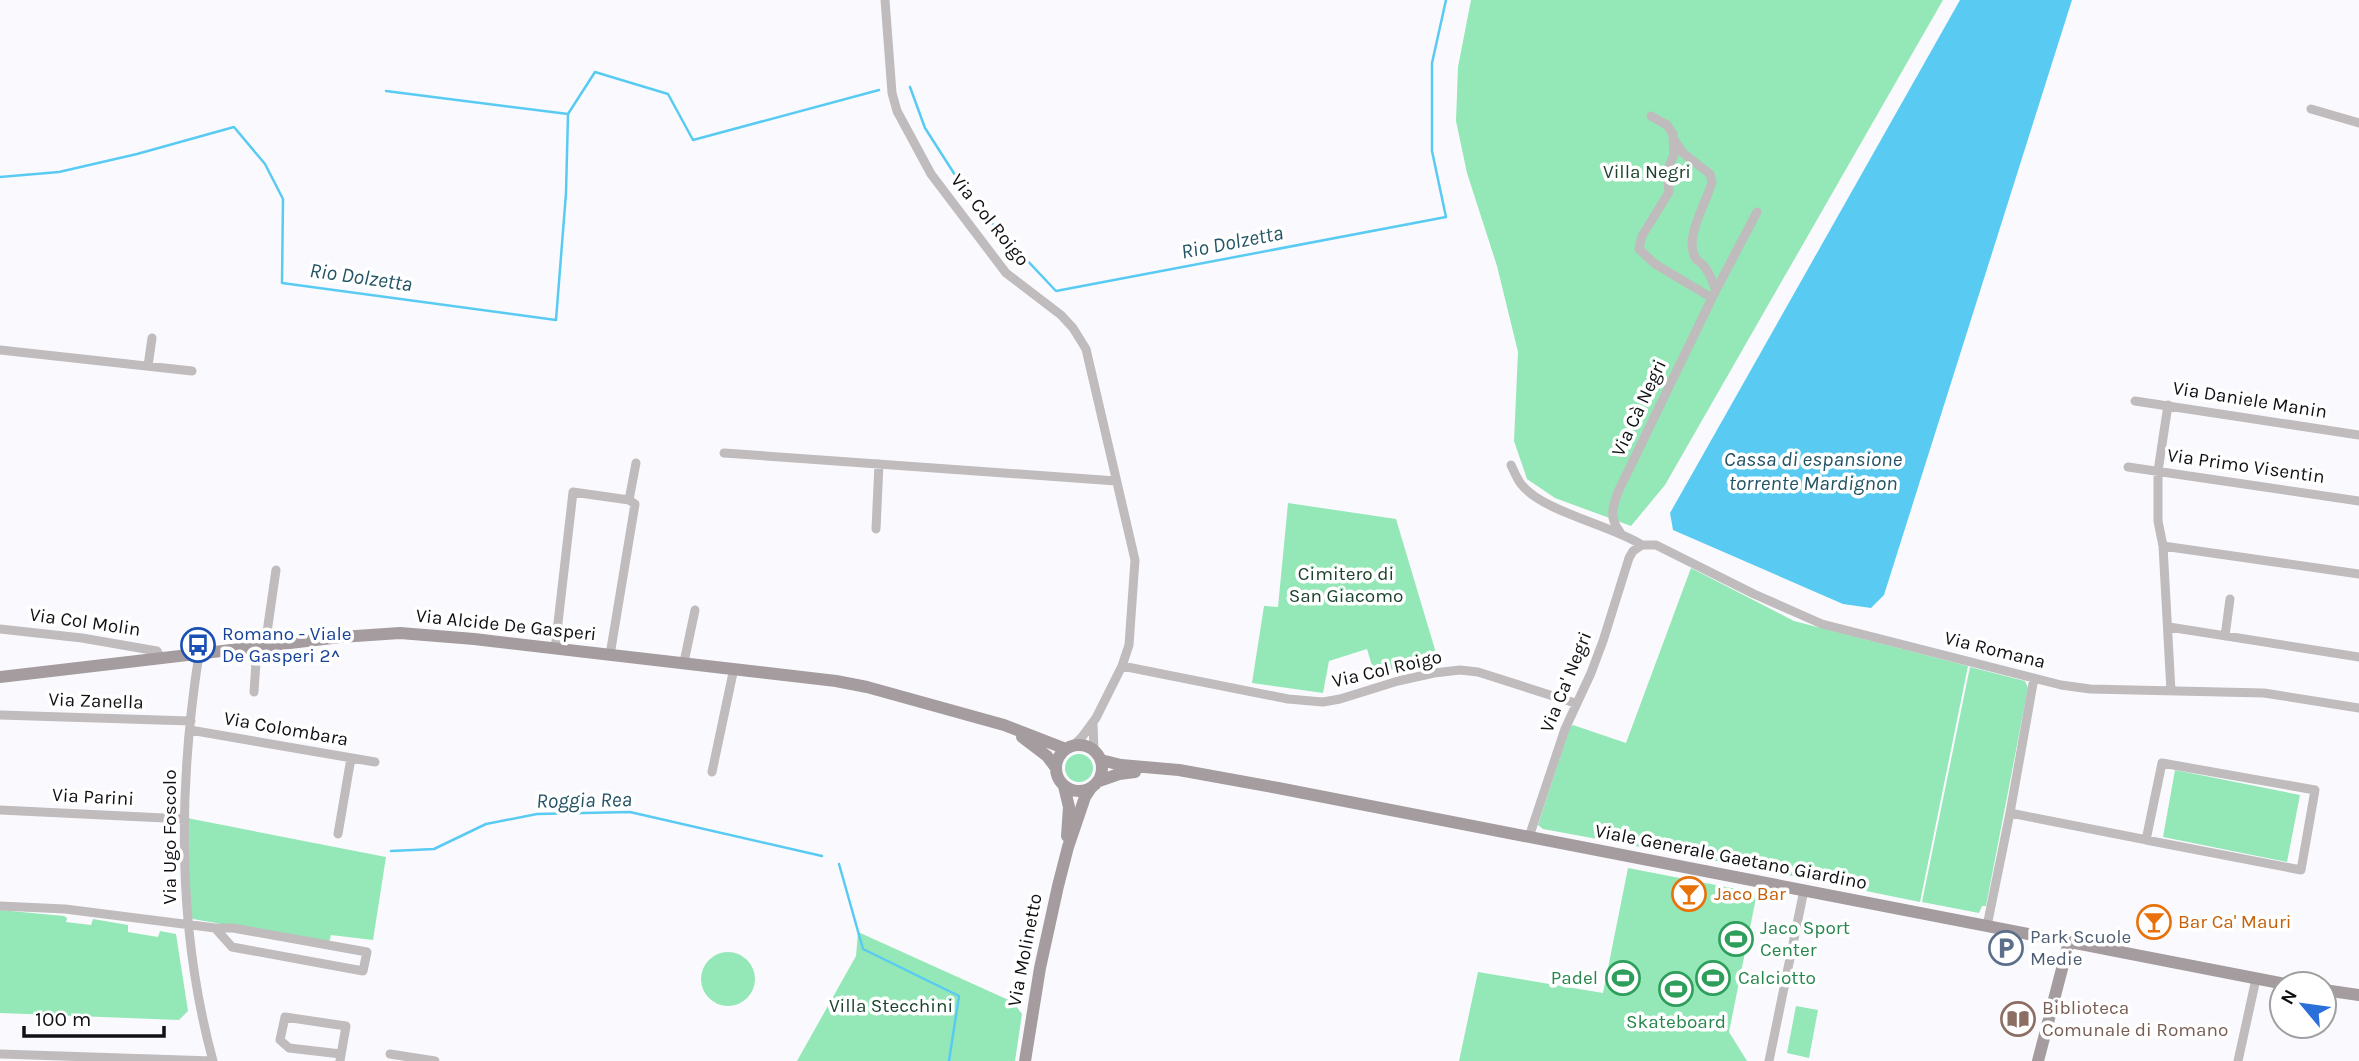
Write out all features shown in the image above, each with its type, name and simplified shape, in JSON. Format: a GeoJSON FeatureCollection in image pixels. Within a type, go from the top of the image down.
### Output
{"type":"FeatureCollection","features":[{"type":"Feature","properties":{"kind":"main road","name":"Via Alcide De Gasperi"},"geometry":{"type":"LineString","coordinates":[[0,677],[371,634],[400,634],[474,639],[836,681],[1004,725],[1069,747]]}},
{"type":"Feature","properties":{"kind":"main road","name":"Via Alcide De Gasperi"},"geometry":{"type":"LineString","coordinates":[[1004,725],[1047,757],[1056,768]]}},
{"type":"Feature","properties":{"kind":"main road"},"geometry":{"type":"LineString","coordinates":[[1088,746],[1098,755],[1102,774],[1095,785],[1077,791],[1064,786],[1056,768],[1057,761],[1069,747],[1088,746]]}},
{"type":"Feature","properties":{"kind":"main road","name":"Viale Generale Gaetano Giardino"},"geometry":{"type":"LineString","coordinates":[[1098,755],[1121,765],[1171,769],[2268,981]]}},
{"type":"Feature","properties":{"kind":"main road","name":"Viale Generale Gaetano Giardino"},"geometry":{"type":"LineString","coordinates":[[1095,785],[1119,774],[1171,769]]}},
{"type":"Feature","properties":{"kind":"main road","name":"Via Molinetto"},"geometry":{"type":"LineString","coordinates":[[1025,1061],[1040,968],[1068,847],[1085,797],[1095,785]]}},
{"type":"Feature","properties":{"kind":"main road","name":"Via Molinetto"},"geometry":{"type":"LineString","coordinates":[[1064,786],[1069,807],[1068,847]]}},
{"type":"Feature","properties":{"kind":"main road"},"geometry":{"type":"LineString","coordinates":[[2038,1061],[2069,942]]}},
{"type":"Feature","properties":{"kind":"main road"},"geometry":{"type":"LineString","coordinates":[[2338,992],[2359,995]]}},
{"type":"Feature","properties":{"kind":"street","name":"Via Col Roigo"},"geometry":{"type":"LineString","coordinates":[[885,0],[892,93],[897,111],[931,174],[1006,272],[1061,315],[1086,349],[1135,560],[1129,645],[1122,666],[1094,721],[1082,737],[1069,747]]}},
{"type":"Feature","properties":{"kind":"street"},"geometry":{"type":"LineString","coordinates":[[2311,109],[2359,122]]}},
{"type":"Feature","properties":{"kind":"street"},"geometry":{"type":"LineString","coordinates":[[1651,116],[1667,125],[1683,153],[1710,174],[1710,192],[1695,227],[1693,251],[1696,260],[1710,276],[1714,294]]}},
{"type":"Feature","properties":{"kind":"street"},"geometry":{"type":"LineString","coordinates":[[1675,141],[1674,155],[1667,171],[1669,192],[1642,236],[1639,248],[1655,264],[1714,294]]}},
{"type":"Feature","properties":{"kind":"street","name":"Via Cà Negri"},"geometry":{"type":"LineString","coordinates":[[1620,533],[1613,524],[1611,512],[1618,492],[1757,212]]}},
{"type":"Feature","properties":{"kind":"street"},"geometry":{"type":"LineString","coordinates":[[148,366],[152,338]]}},
{"type":"Feature","properties":{"kind":"street"},"geometry":{"type":"LineString","coordinates":[[0,350],[192,371]]}},
{"type":"Feature","properties":{"kind":"street","name":"Via Daniele Manin"},"geometry":{"type":"LineString","coordinates":[[2135,401],[2359,435]]}},
{"type":"Feature","properties":{"kind":"street"},"geometry":{"type":"LineString","coordinates":[[2168,405],[2158,471],[2158,521],[2163,547],[2171,691]]}},
{"type":"Feature","properties":{"kind":"street"},"geometry":{"type":"LineString","coordinates":[[724,453],[1116,481]]}},
{"type":"Feature","properties":{"kind":"street"},"geometry":{"type":"LineString","coordinates":[[629,500],[636,463]]}},
{"type":"Feature","properties":{"kind":"street"},"geometry":{"type":"LineString","coordinates":[[876,529],[879,464]]}},
{"type":"Feature","properties":{"kind":"street"},"geometry":{"type":"LineString","coordinates":[[1511,465],[1522,485],[1539,500],[1620,533],[1642,545]]}},
{"type":"Feature","properties":{"kind":"street","name":"Via Primo Visentin"},"geometry":{"type":"LineString","coordinates":[[2128,467],[2359,501]]}},
{"type":"Feature","properties":{"kind":"street"},"geometry":{"type":"LineString","coordinates":[[555,649],[573,492],[629,500],[635,504],[610,655]]}},
{"type":"Feature","properties":{"kind":"street","name":"Via Romana"},"geometry":{"type":"LineString","coordinates":[[1642,545],[1656,545],[1667,549],[1754,594],[1822,625],[2034,678],[2090,689],[2263,693],[2359,708]]}},
{"type":"Feature","properties":{"kind":"street","name":"Via Ca' Negri"},"geometry":{"type":"LineString","coordinates":[[1529,837],[1575,703],[1584,689],[1599,652],[1629,558],[1633,551],[1642,545]]}},
{"type":"Feature","properties":{"kind":"street"},"geometry":{"type":"LineString","coordinates":[[2163,547],[2359,574]]}},
{"type":"Feature","properties":{"kind":"street"},"geometry":{"type":"LineString","coordinates":[[254,692],[276,570]]}},
{"type":"Feature","properties":{"kind":"street"},"geometry":{"type":"LineString","coordinates":[[2225,636],[2230,598]]}},
{"type":"Feature","properties":{"kind":"street"},"geometry":{"type":"LineString","coordinates":[[684,662],[695,610]]}},
{"type":"Feature","properties":{"kind":"street"},"geometry":{"type":"LineString","coordinates":[[2169,627],[2359,657]]}},
{"type":"Feature","properties":{"kind":"street","name":"Via Col Molin"},"geometry":{"type":"LineString","coordinates":[[0,629],[135,645],[157,650],[162,658]]}},
{"type":"Feature","properties":{"kind":"street","name":"Via Ugo Foscolo"},"geometry":{"type":"LineString","coordinates":[[199,654],[191,726],[184,869],[188,924],[201,1008],[213,1061]]}},
{"type":"Feature","properties":{"kind":"street","name":"Via Col Roigo"},"geometry":{"type":"LineString","coordinates":[[1122,666],[1288,699],[1323,702],[1398,681],[1460,670],[1478,672],[1575,703]]}},
{"type":"Feature","properties":{"kind":"street"},"geometry":{"type":"LineString","coordinates":[[712,772],[734,668]]}},
{"type":"Feature","properties":{"kind":"street"},"geometry":{"type":"LineString","coordinates":[[1987,926],[2034,678]]}},
{"type":"Feature","properties":{"kind":"street","name":"Via Zanella"},"geometry":{"type":"LineString","coordinates":[[0,715],[191,726]]}},
{"type":"Feature","properties":{"kind":"street","name":"Via Col Roigo"},"geometry":{"type":"LineString","coordinates":[[1094,721],[1098,755]]}},
{"type":"Feature","properties":{"kind":"street","name":"Via Colombara"},"geometry":{"type":"LineString","coordinates":[[191,726],[375,762]]}},
{"type":"Feature","properties":{"kind":"street"},"geometry":{"type":"LineString","coordinates":[[338,834],[351,758]]}},
{"type":"Feature","properties":{"kind":"street"},"geometry":{"type":"LineString","coordinates":[[2010,813],[2146,840],[2301,870],[2315,790],[2162,763],[2146,840]]}},
{"type":"Feature","properties":{"kind":"street","name":"Via Parini"},"geometry":{"type":"LineString","coordinates":[[0,810],[185,819]]}},
{"type":"Feature","properties":{"kind":"street"},"geometry":{"type":"LineString","coordinates":[[1769,1061],[1804,890]]}},
{"type":"Feature","properties":{"kind":"street"},"geometry":{"type":"LineString","coordinates":[[0,906],[65,909],[233,928],[367,952],[363,971],[232,947],[215,928]]}},
{"type":"Feature","properties":{"kind":"street"},"geometry":{"type":"LineString","coordinates":[[225,939],[233,928]]}},
{"type":"Feature","properties":{"kind":"street"},"geometry":{"type":"LineString","coordinates":[[2238,1061],[2256,979]]}},
{"type":"Feature","properties":{"kind":"street"},"geometry":{"type":"LineString","coordinates":[[285,1017],[346,1027],[340,1057],[284,1045],[280,1040],[285,1017]]}},
{"type":"Feature","properties":{"kind":"street"},"geometry":{"type":"LineString","coordinates":[[0,1054],[213,1061]]}},
{"type":"Feature","properties":{"kind":"street"},"geometry":{"type":"LineString","coordinates":[[390,1054],[435,1061]]}},
{"type":"Feature","properties":{"kind":"green space","name":"Villa Negri"},"geometry":{"type":"Polygon","coordinates":[[[1471,0],[1943,0],[1665,485],[1631,526],[1555,498],[1527,479],[1514,441],[1518,352],[1497,266],[1467,173],[1456,121],[1458,67],[1471,0]]]}},
{"type":"Feature","properties":{"kind":"green space","name":"Cimitero di San Giacomo"},"geometry":{"type":"Polygon","coordinates":[[[1288,503],[1396,519],[1436,653],[1375,676],[1367,649],[1329,661],[1323,693],[1252,683],[1264,606],[1278,607],[1288,503]]]}},
{"type":"Feature","properties":{"kind":"green space"},"geometry":{"type":"Polygon","coordinates":[[[1691,568],[1794,621],[1968,666],[1920,902],[1543,829],[1538,825],[1570,727],[1573,725],[1626,743],[1691,568]]]}},
{"type":"Feature","properties":{"kind":"green space"},"geometry":{"type":"Polygon","coordinates":[[[1970,667],[2025,681],[2028,688],[1986,906],[1982,906],[1979,913],[1922,902],[1970,667]]]}},
{"type":"Feature","properties":{"kind":"green space"},"geometry":{"type":"Polygon","coordinates":[[[1079,754],[1089,758],[1093,768],[1089,778],[1079,782],[1069,778],[1065,768],[1069,758],[1079,754]]]}},
{"type":"Feature","properties":{"kind":"green space"},"geometry":{"type":"Polygon","coordinates":[[[2175,770],[2300,795],[2287,862],[2163,837],[2175,770]]]}},
{"type":"Feature","properties":{"kind":"green space"},"geometry":{"type":"Polygon","coordinates":[[[187,818],[386,857],[373,940],[331,935],[329,943],[193,919],[190,916],[187,818]]]}},
{"type":"Feature","properties":{"kind":"green space"},"geometry":{"type":"Polygon","coordinates":[[[1628,868],[1757,893],[1729,1032],[1747,1061],[1459,1061],[1478,972],[1603,993],[1628,868]]]}},
{"type":"Feature","properties":{"kind":"green space"},"geometry":{"type":"Polygon","coordinates":[[[0,910],[64,916],[67,918],[66,922],[91,925],[93,919],[128,925],[128,932],[158,937],[160,931],[176,934],[188,1011],[179,1020],[0,1013],[0,910]]]}},
{"type":"Feature","properties":{"kind":"green space","name":"Villa Stecchini"},"geometry":{"type":"Polygon","coordinates":[[[858,932],[1013,1002],[1022,1014],[1015,1061],[797,1061],[856,956],[858,932]]]}},
{"type":"Feature","properties":{"kind":"green space"},"geometry":{"type":"Polygon","coordinates":[[[728,952],[747,960],[755,979],[747,998],[728,1006],[709,998],[701,979],[709,960],[728,952]]]}},
{"type":"Feature","properties":{"kind":"green space"},"geometry":{"type":"Polygon","coordinates":[[[1796,1006],[1818,1010],[1809,1058],[1787,1053],[1796,1006]]]}},
{"type":"Feature","properties":{"kind":"water","name":"Cassa di espansione torrente Mardignon"},"geometry":{"type":"Polygon","coordinates":[[[1960,0],[2072,0],[1884,595],[1871,608],[1843,604],[1673,530],[1670,513],[1960,0]]]}},
{"type":"Feature","properties":{"kind":"waterway","name":"Rio Dolzetta"},"geometry":{"type":"LineString","coordinates":[[910,87],[925,128],[973,203],[1056,291],[1446,217],[1432,151],[1432,63],[1446,0]]}},
{"type":"Feature","properties":{"kind":"waterway","name":"Rio Dolzetta"},"geometry":{"type":"LineString","coordinates":[[386,91],[568,114],[595,72],[668,94],[693,140],[879,90]]}},
{"type":"Feature","properties":{"kind":"waterway","name":"Rio Dolzetta"},"geometry":{"type":"LineString","coordinates":[[0,177],[59,172],[234,127],[265,164],[283,199],[282,283],[556,320],[566,193],[568,114]]}},
{"type":"Feature","properties":{"kind":"waterway","name":"Roggia Rea"},"geometry":{"type":"LineString","coordinates":[[391,851],[434,849],[486,824],[537,814],[630,812],[822,856]]}},
{"type":"Feature","properties":{"kind":"waterway","name":"Roggia Rea"},"geometry":{"type":"LineString","coordinates":[[839,864],[863,949],[959,996],[949,1061]]}},
{"type":"Feature","properties":{"kind":"place","name":"Romano - Viale De Gasperi 2^"},"geometry":{"type":"Point","coordinates":[198,645]}},
{"type":"Feature","properties":{"kind":"place","name":"Jaco Bar"},"geometry":{"type":"Point","coordinates":[1689,894]}},
{"type":"Feature","properties":{"kind":"place","name":"Bar Ca' Mauri"},"geometry":{"type":"Point","coordinates":[2154,922]}},
{"type":"Feature","properties":{"kind":"place","name":"Jaco Sport Center"},"geometry":{"type":"Point","coordinates":[1736,939]}},
{"type":"Feature","properties":{"kind":"place","name":"Park Scuole Medie"},"geometry":{"type":"Point","coordinates":[2006,948]}},
{"type":"Feature","properties":{"kind":"place","name":"Padel"},"geometry":{"type":"Point","coordinates":[1623,978]}},
{"type":"Feature","properties":{"kind":"place","name":"Calciotto"},"geometry":{"type":"Point","coordinates":[1713,978]}},
{"type":"Feature","properties":{"kind":"place","name":"Skateboard"},"geometry":{"type":"Point","coordinates":[1676,989]}},
{"type":"Feature","properties":{"kind":"place","name":"Biblioteca Comunale di Romano"},"geometry":{"type":"Point","coordinates":[2018,1019]}}]}
